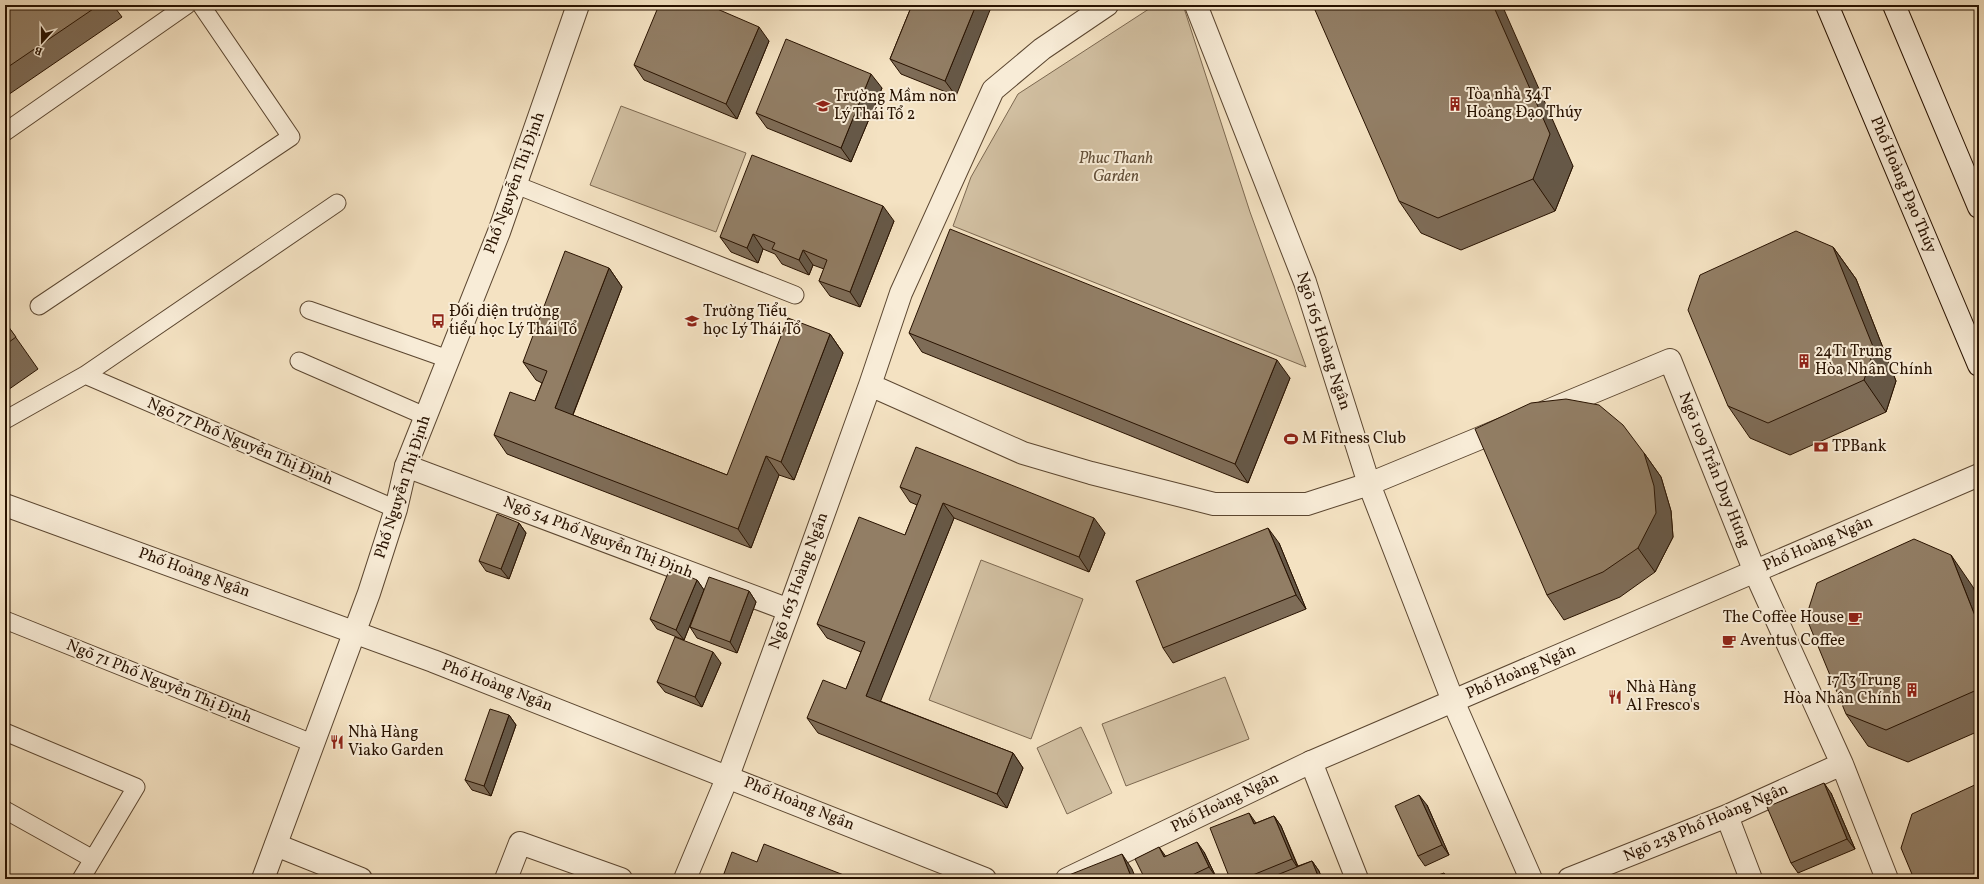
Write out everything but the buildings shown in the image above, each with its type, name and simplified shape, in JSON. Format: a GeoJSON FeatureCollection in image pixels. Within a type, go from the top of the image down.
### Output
{"type":"FeatureCollection","features":[{"type":"Feature","properties":{"kind":"street","name":"Phố Nguyễn Thị Định"},"geometry":{"type":"LineString","coordinates":[[263,879],[312,743],[355,632],[396,509],[406,466],[499,232],[578,5]]}},
{"type":"Feature","properties":{"kind":"street","name":"Ngõ 163 Hoàng Ngân"},"geometry":{"type":"LineString","coordinates":[[685,879],[728,776],[870,385],[901,293],[993,90],[1042,49],[1107,5]]}},
{"type":"Feature","properties":{"kind":"street","name":"Ngõ 165 Hoàng Ngân"},"geometry":{"type":"LineString","coordinates":[[1196,5],[1305,282],[1369,484],[1453,701],[1531,879]]}},
{"type":"Feature","properties":{"kind":"street","name":"Phố Hoàng Đạo Thúy"},"geometry":{"type":"LineString","coordinates":[[1828,5],[1979,365]]}},
{"type":"Feature","properties":{"kind":"street"},"geometry":{"type":"LineString","coordinates":[[1894,5],[1979,207]]}},
{"type":"Feature","properties":{"kind":"street","name":"Ngõ 109 Trần Duy Hưng"},"geometry":{"type":"LineString","coordinates":[[1369,484],[1670,360],[1755,572],[1842,764],[1888,879]]}},
{"type":"Feature","properties":{"kind":"street"},"geometry":{"type":"LineString","coordinates":[[870,385],[1023,453],[1091,473],[1214,504],[1307,504],[1369,484]]}},
{"type":"Feature","properties":{"kind":"street","name":"Ngõ 54 Phố Nguyễn Thị Định"},"geometry":{"type":"LineString","coordinates":[[406,466],[789,610]]}},
{"type":"Feature","properties":{"kind":"street","name":"Phố Hoàng Ngân"},"geometry":{"type":"LineString","coordinates":[[1067,879],[1311,762],[1979,475]]}},
{"type":"Feature","properties":{"kind":"street","name":"Phố Hoàng Ngân"},"geometry":{"type":"LineString","coordinates":[[5,505],[355,632],[728,776],[985,879]]}},
{"type":"Feature","properties":{"kind":"street"},"geometry":{"type":"LineString","coordinates":[[1311,762],[1357,879]]}},
{"type":"Feature","properties":{"kind":"street","name":"Ngõ 238 Phố Hoàng Ngân"},"geometry":{"type":"LineString","coordinates":[[1569,879],[1727,816],[1842,764]]}},
{"type":"Feature","properties":{"kind":"street"},"geometry":{"type":"LineString","coordinates":[[1727,816],[1751,879]]}},
{"type":"Feature","properties":{"kind":"street"},"geometry":{"type":"LineString","coordinates":[[506,879],[520,842],[621,879]]}},
{"type":"Feature","properties":{"kind":"street"},"geometry":{"type":"LineString","coordinates":[[276,845],[361,879]]}},
{"type":"Feature","properties":{"kind":"lane"},"geometry":{"type":"LineString","coordinates":[[5,132],[188,5]]}},
{"type":"Feature","properties":{"kind":"lane"},"geometry":{"type":"LineString","coordinates":[[38,306],[291,137],[200,5]]}},
{"type":"Feature","properties":{"kind":"lane"},"geometry":{"type":"LineString","coordinates":[[516,185],[796,296]]}},
{"type":"Feature","properties":{"kind":"lane"},"geometry":{"type":"LineString","coordinates":[[5,420],[85,375],[337,203]]}},
{"type":"Feature","properties":{"kind":"lane"},"geometry":{"type":"LineString","coordinates":[[309,310],[448,359]]}},
{"type":"Feature","properties":{"kind":"lane"},"geometry":{"type":"LineString","coordinates":[[299,361],[425,416]]}},
{"type":"Feature","properties":{"kind":"lane","name":"Ngõ 77 Phố Nguyễn Thị Định"},"geometry":{"type":"LineString","coordinates":[[85,375],[396,509]]}},
{"type":"Feature","properties":{"kind":"lane","name":"Ngõ 71 Phố Nguyễn Thị Định"},"geometry":{"type":"LineString","coordinates":[[5,620],[312,743]]}},
{"type":"Feature","properties":{"kind":"lane"},"geometry":{"type":"LineString","coordinates":[[5,732],[136,787],[81,879]]}},
{"type":"Feature","properties":{"kind":"lane"},"geometry":{"type":"LineString","coordinates":[[5,810],[93,859]]}},
{"type":"Feature","properties":{"kind":"green space","name":"Phuc Thanh Garden"},"geometry":{"type":"Polygon","coordinates":[[[1155,5],[1183,5],[1250,212],[1306,367],[953,226],[971,177],[1018,94],[1155,5]]]}},
{"type":"Feature","properties":{"kind":"green space"},"geometry":{"type":"Polygon","coordinates":[[[621,106],[746,153],[716,232],[590,185],[621,106]]]}},
{"type":"Feature","properties":{"kind":"green space"},"geometry":{"type":"Polygon","coordinates":[[[981,560],[1083,599],[1031,739],[929,700],[981,560]]]}},
{"type":"Feature","properties":{"kind":"green space"},"geometry":{"type":"Polygon","coordinates":[[[1225,677],[1249,739],[1126,786],[1102,724],[1225,677]]]}},
{"type":"Feature","properties":{"kind":"green space"},"geometry":{"type":"Polygon","coordinates":[[[1081,727],[1112,793],[1067,814],[1037,748],[1081,727]]]}},
{"type":"Feature","properties":{"kind":"place","name":"Tòa nhà 34T Hoàng Đạo Thúy"},"geometry":{"type":"Point","coordinates":[1455,104]}},
{"type":"Feature","properties":{"kind":"place","name":"Trường Mầm non Lý Thái Tổ 2"},"geometry":{"type":"Point","coordinates":[823,106]}},
{"type":"Feature","properties":{"kind":"place","name":"Đối diện trường tiểu học Lý Thái Tổ"},"geometry":{"type":"Point","coordinates":[438,321]}},
{"type":"Feature","properties":{"kind":"place","name":"Trường Tiểu học Lý Thái Tổ"},"geometry":{"type":"Point","coordinates":[692,321]}},
{"type":"Feature","properties":{"kind":"place","name":"24T1 Trung Hòa Nhân Chính"},"geometry":{"type":"Point","coordinates":[1804,361]}},
{"type":"Feature","properties":{"kind":"place","name":"M Fitness Club"},"geometry":{"type":"Point","coordinates":[1291,439]}},
{"type":"Feature","properties":{"kind":"place","name":"TPBank"},"geometry":{"type":"Point","coordinates":[1821,447]}},
{"type":"Feature","properties":{"kind":"place","name":"The Coffee House"},"geometry":{"type":"Point","coordinates":[1855,618]}},
{"type":"Feature","properties":{"kind":"place","name":"Aventus Coffee"},"geometry":{"type":"Point","coordinates":[1729,641]}},
{"type":"Feature","properties":{"kind":"place","name":"17T3 Trung Hòa Nhân Chính"},"geometry":{"type":"Point","coordinates":[1912,690]}},
{"type":"Feature","properties":{"kind":"place","name":"Nhà Hàng Al Fresco's"},"geometry":{"type":"Point","coordinates":[1615,697]}},
{"type":"Feature","properties":{"kind":"place","name":"Nhà Hàng Viako Garden"},"geometry":{"type":"Point","coordinates":[337,742]}}]}
